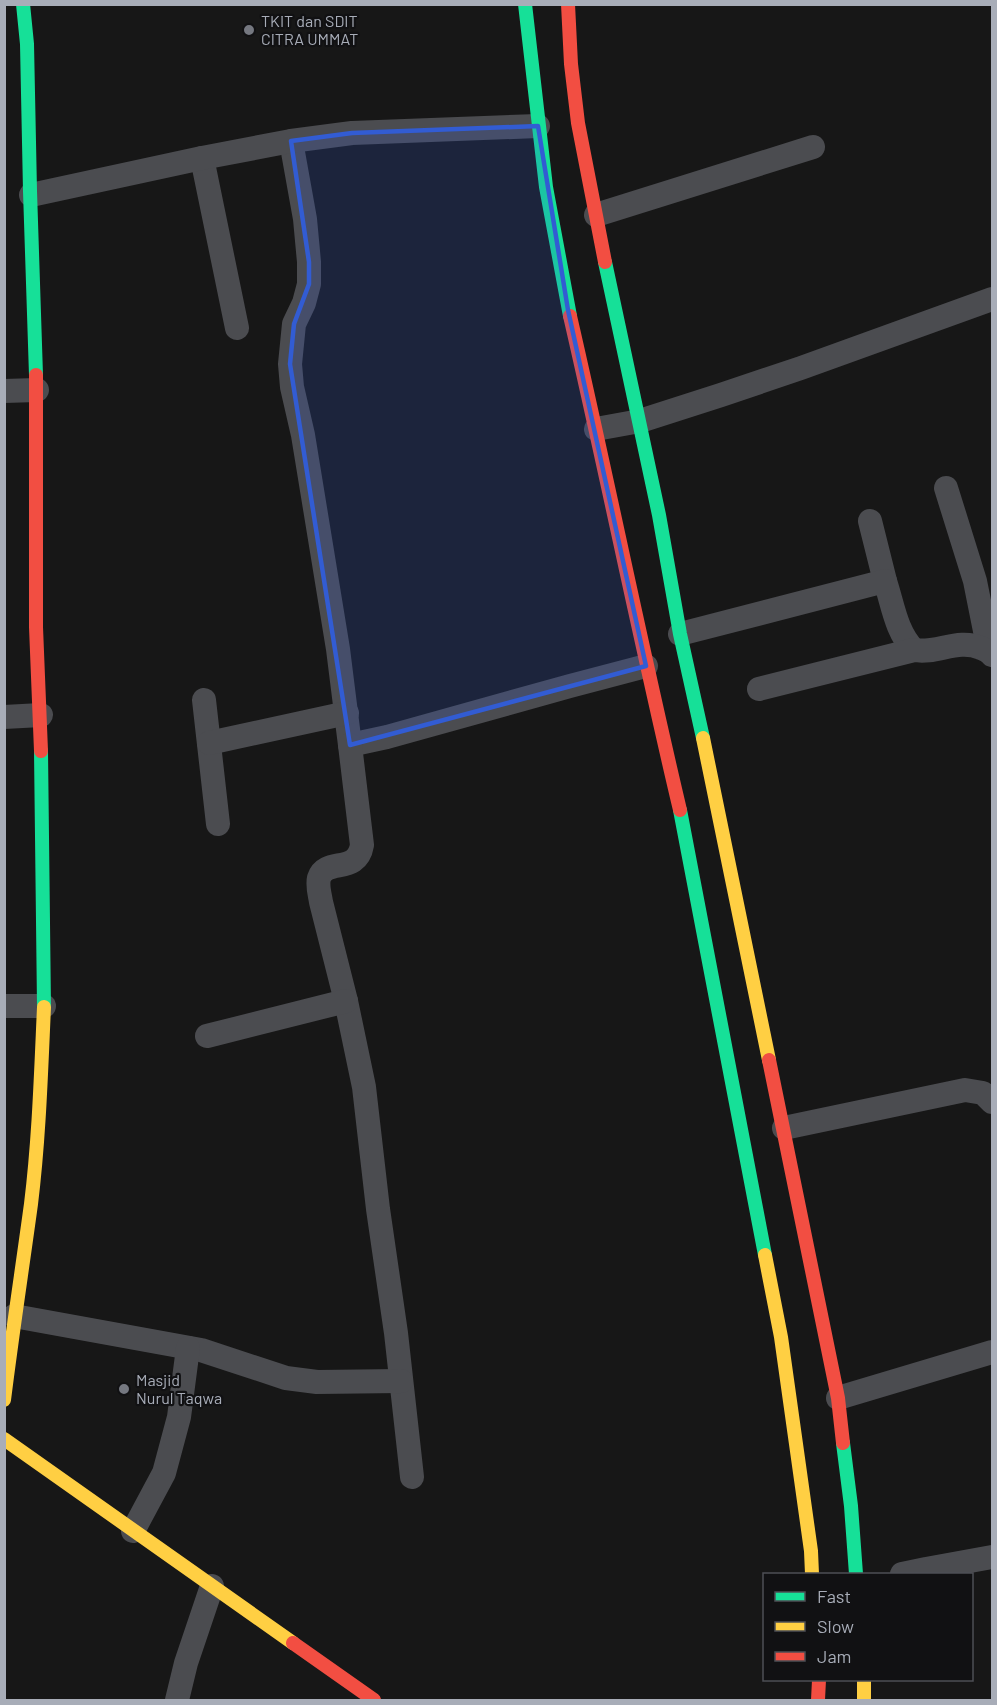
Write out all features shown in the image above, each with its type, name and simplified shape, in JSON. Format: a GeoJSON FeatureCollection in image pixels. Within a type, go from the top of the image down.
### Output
{"type":"FeatureCollection","features":[{"type":"Feature","properties":{"kind":"main road"},"geometry":{"type":"LineString","coordinates":[[4,1400],[31,1203],[39,1118],[44,1006],[41,715],[36,627],[36,390],[27,44],[23,4]]}},
{"type":"Feature","properties":{"kind":"main road"},"geometry":{"type":"LineString","coordinates":[[525,4],[546,187],[568,310],[596,429],[646,666],[684,827],[781,1336],[811,1551],[812,1573]]}},
{"type":"Feature","properties":{"kind":"main road"},"geometry":{"type":"LineString","coordinates":[[568,4],[571,64],[578,123],[659,515],[680,634],[714,786],[838,1398],[851,1506],[856,1573]]}},
{"type":"Feature","properties":{"kind":"main road"},"geometry":{"type":"LineString","coordinates":[[4,1439],[374,1701]]}},
{"type":"Feature","properties":{"kind":"main road"},"geometry":{"type":"LineString","coordinates":[[818,1701],[819,1681]]}},
{"type":"Feature","properties":{"kind":"main road"},"geometry":{"type":"LineString","coordinates":[[864,1681],[864,1701]]}},
{"type":"Feature","properties":{"kind":"street"},"geometry":{"type":"LineString","coordinates":[[30,195],[291,141],[352,133],[538,126]]}},
{"type":"Feature","properties":{"kind":"street"},"geometry":{"type":"LineString","coordinates":[[291,141],[303,208],[309,262],[309,284],[304,303],[294,324],[290,364],[292,387],[303,435],[337,638],[362,845],[358,858],[328,869],[322,873],[319,880],[321,902],[346,1001],[364,1087],[412,1477]]}},
{"type":"Feature","properties":{"kind":"street"},"geometry":{"type":"LineString","coordinates":[[596,215],[813,147]]}},
{"type":"Feature","properties":{"kind":"street"},"geometry":{"type":"LineString","coordinates":[[202,158],[237,328]]}},
{"type":"Feature","properties":{"kind":"street"},"geometry":{"type":"LineString","coordinates":[[596,429],[640,421],[801,368],[993,299]]}},
{"type":"Feature","properties":{"kind":"street"},"geometry":{"type":"LineString","coordinates":[[4,391],[36,390]]}},
{"type":"Feature","properties":{"kind":"street"},"geometry":{"type":"LineString","coordinates":[[946,488],[975,581],[991,653]]}},
{"type":"Feature","properties":{"kind":"street"},"geometry":{"type":"LineString","coordinates":[[870,521],[899,628],[906,642],[914,650]]}},
{"type":"Feature","properties":{"kind":"street"},"geometry":{"type":"LineString","coordinates":[[680,634],[885,581]]}},
{"type":"Feature","properties":{"kind":"street"},"geometry":{"type":"LineString","coordinates":[[759,689],[914,650],[929,651],[961,644],[973,644],[991,653]]}},
{"type":"Feature","properties":{"kind":"street"},"geometry":{"type":"LineString","coordinates":[[350,745],[646,666]]}},
{"type":"Feature","properties":{"kind":"street"},"geometry":{"type":"LineString","coordinates":[[204,700],[218,824]]}},
{"type":"Feature","properties":{"kind":"street"},"geometry":{"type":"LineString","coordinates":[[209,743],[347,713]]}},
{"type":"Feature","properties":{"kind":"street"},"geometry":{"type":"LineString","coordinates":[[4,717],[41,715]]}},
{"type":"Feature","properties":{"kind":"street"},"geometry":{"type":"LineString","coordinates":[[207,1036],[346,1001]]}},
{"type":"Feature","properties":{"kind":"street"},"geometry":{"type":"LineString","coordinates":[[4,1006],[44,1006]]}},
{"type":"Feature","properties":{"kind":"street"},"geometry":{"type":"LineString","coordinates":[[784,1128],[965,1090],[983,1093],[993,1102]]}},
{"type":"Feature","properties":{"kind":"street"},"geometry":{"type":"LineString","coordinates":[[14,1316],[201,1350],[286,1378],[317,1382],[401,1381]]}},
{"type":"Feature","properties":{"kind":"street"},"geometry":{"type":"LineString","coordinates":[[133,1531],[164,1473],[179,1417],[188,1348]]}},
{"type":"Feature","properties":{"kind":"street"},"geometry":{"type":"LineString","coordinates":[[838,1398],[993,1352]]}},
{"type":"Feature","properties":{"kind":"street"},"geometry":{"type":"LineString","coordinates":[[910,1573],[993,1557]]}},
{"type":"Feature","properties":{"kind":"street"},"geometry":{"type":"LineString","coordinates":[[177,1701],[186,1663],[212,1586]]}},
{"type":"Feature","properties":{"kind":"highlighted area"},"geometry":{"type":"Polygon","coordinates":[[[538,126],[568,310],[646,666],[350,745],[290,364],[294,324],[309,284],[309,262],[291,141],[352,133],[538,126]]]}},
{"type":"Feature","properties":{"kind":"traffic: fast"},"geometry":{"type":"LineString","coordinates":[[23,4],[27,44],[36,375]]}},
{"type":"Feature","properties":{"kind":"traffic: fast"},"geometry":{"type":"LineString","coordinates":[[525,4],[546,187],[570,316]]}},
{"type":"Feature","properties":{"kind":"traffic: fast"},"geometry":{"type":"LineString","coordinates":[[605,262],[659,515],[680,634],[703,738]]}},
{"type":"Feature","properties":{"kind":"traffic: fast"},"geometry":{"type":"LineString","coordinates":[[41,751],[44,1007]]}},
{"type":"Feature","properties":{"kind":"traffic: fast"},"geometry":{"type":"LineString","coordinates":[[680,810],[765,1255]]}},
{"type":"Feature","properties":{"kind":"traffic: fast"},"geometry":{"type":"LineString","coordinates":[[843,1443],[856,1573]]}},
{"type":"Feature","properties":{"kind":"traffic: slow"},"geometry":{"type":"LineString","coordinates":[[703,738],[769,1060]]}},
{"type":"Feature","properties":{"kind":"traffic: slow"},"geometry":{"type":"LineString","coordinates":[[4,1400],[34,1180],[44,1007]]}},
{"type":"Feature","properties":{"kind":"traffic: slow"},"geometry":{"type":"LineString","coordinates":[[765,1255],[781,1337],[811,1551],[812,1573]]}},
{"type":"Feature","properties":{"kind":"traffic: slow"},"geometry":{"type":"LineString","coordinates":[[4,1439],[293,1643]]}},
{"type":"Feature","properties":{"kind":"traffic: slow"},"geometry":{"type":"LineString","coordinates":[[864,1681],[864,1700]]}},
{"type":"Feature","properties":{"kind":"traffic: jam"},"geometry":{"type":"LineString","coordinates":[[568,4],[571,64],[578,123],[605,262]]}},
{"type":"Feature","properties":{"kind":"traffic: jam"},"geometry":{"type":"LineString","coordinates":[[570,316],[680,810]]}},
{"type":"Feature","properties":{"kind":"traffic: jam"},"geometry":{"type":"LineString","coordinates":[[36,375],[36,627],[41,751]]}},
{"type":"Feature","properties":{"kind":"traffic: jam"},"geometry":{"type":"LineString","coordinates":[[769,1060],[838,1398],[843,1443]]}},
{"type":"Feature","properties":{"kind":"traffic: jam"},"geometry":{"type":"LineString","coordinates":[[293,1643],[374,1700]]}},
{"type":"Feature","properties":{"kind":"traffic: jam"},"geometry":{"type":"LineString","coordinates":[[818,1700],[819,1681]]}},
{"type":"Feature","properties":{"kind":"place","name":"TKIT dan SDIT CITRA UMMAT"},"geometry":{"type":"Point","coordinates":[249,30]}},
{"type":"Feature","properties":{"kind":"place","name":"Masjid Nurul Taqwa"},"geometry":{"type":"Point","coordinates":[124,1389]}}]}
